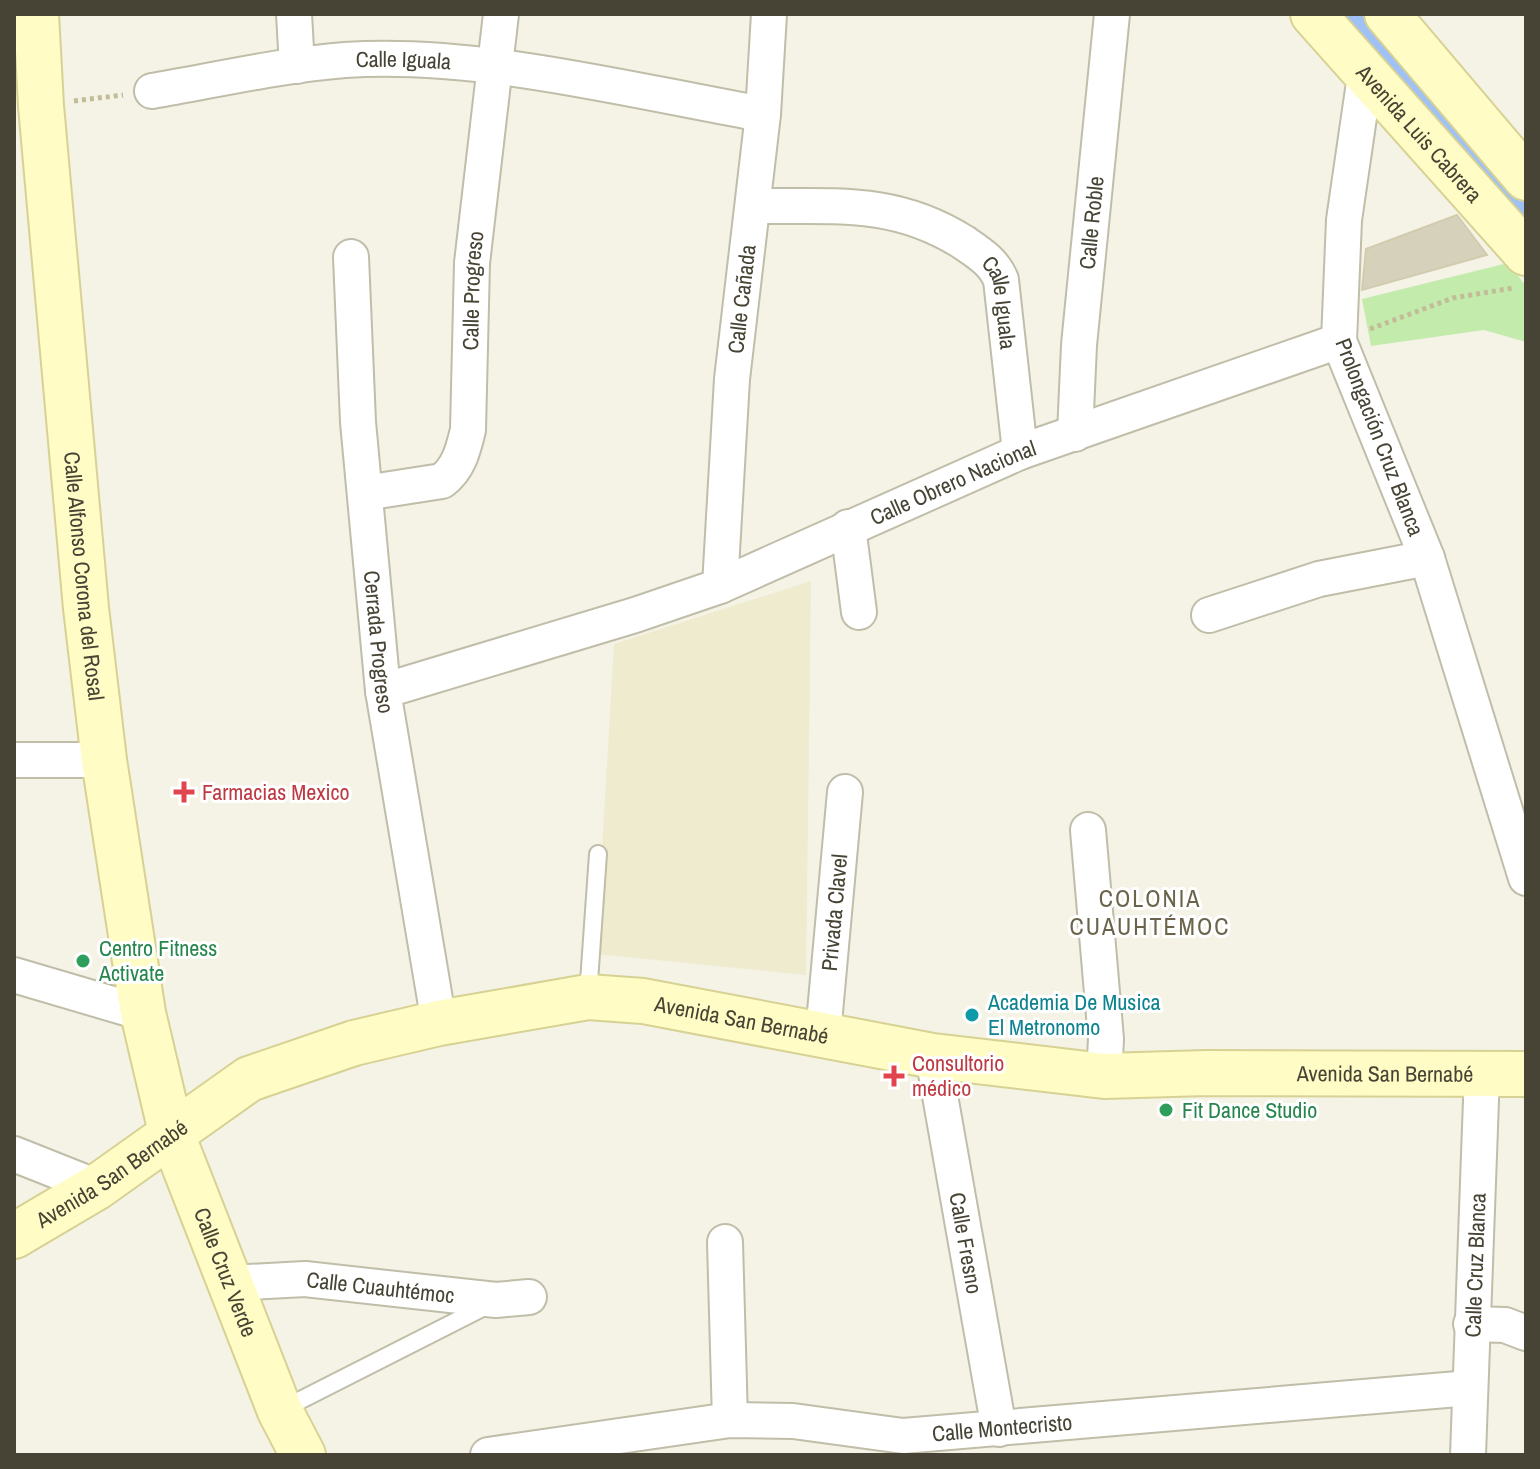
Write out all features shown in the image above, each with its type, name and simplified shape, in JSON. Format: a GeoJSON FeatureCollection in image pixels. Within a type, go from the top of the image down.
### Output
{"type":"FeatureCollection","features":[{"type":"Feature","properties":{"kind":"street","name":"Calle Alfonso Corona del Rosal"},"geometry":{"type":"LineString","coordinates":[[36,14],[41,106],[86,608],[104,760],[143,1013],[171,1132]]}},
{"type":"Feature","properties":{"kind":"street"},"geometry":{"type":"LineString","coordinates":[[294,14],[297,66]]}},
{"type":"Feature","properties":{"kind":"street","name":"Calle Progreso"},"geometry":{"type":"LineString","coordinates":[[365,493],[442,481],[453,470],[464,448],[468,430],[472,263],[501,14]]}},
{"type":"Feature","properties":{"kind":"street","name":"Calle Cañada"},"geometry":{"type":"LineString","coordinates":[[720,586],[732,379],[754,206],[769,14]]}},
{"type":"Feature","properties":{"kind":"street","name":"Calle Roble"},"geometry":{"type":"LineString","coordinates":[[1075,434],[1079,345],[1112,14]]}},
{"type":"Feature","properties":{"kind":"street","name":"Avenida Luis Cabrera"},"geometry":{"type":"LineString","coordinates":[[1313,14],[1365,76],[1526,253]]}},
{"type":"Feature","properties":{"kind":"street"},"geometry":{"type":"LineString","coordinates":[[1387,14],[1526,178]]}},
{"type":"Feature","properties":{"kind":"street","name":"Calle Iguala"},"geometry":{"type":"LineString","coordinates":[[152,91],[297,66],[399,60],[497,68],[763,114]]}},
{"type":"Feature","properties":{"kind":"street","name":"Prolongación Cruz Blanca"},"geometry":{"type":"LineString","coordinates":[[1365,76],[1344,220],[1339,341],[1427,558],[1526,878]]}},
{"type":"Feature","properties":{"kind":"street","name":"Calle Iguala"},"geometry":{"type":"LineString","coordinates":[[754,206],[870,207],[898,211],[947,232],[990,262],[1001,280],[1020,452]]}},
{"type":"Feature","properties":{"kind":"street","name":"Cerrada Progreso"},"geometry":{"type":"LineString","coordinates":[[351,257],[365,493],[383,691],[439,1023]]}},
{"type":"Feature","properties":{"kind":"street","name":"Calle Obrero Nacional"},"geometry":{"type":"LineString","coordinates":[[383,691],[720,586],[1020,452],[1339,341]]}},
{"type":"Feature","properties":{"kind":"street"},"geometry":{"type":"LineString","coordinates":[[848,527],[859,612]]}},
{"type":"Feature","properties":{"kind":"street","name":"Prolongación Cruz Blanca"},"geometry":{"type":"LineString","coordinates":[[1209,615],[1319,579],[1427,558]]}},
{"type":"Feature","properties":{"kind":"street"},"geometry":{"type":"LineString","coordinates":[[14,760],[104,760]]}},
{"type":"Feature","properties":{"kind":"street","name":"Privada Clavel"},"geometry":{"type":"LineString","coordinates":[[823,1034],[845,792]]}},
{"type":"Feature","properties":{"kind":"street"},"geometry":{"type":"LineString","coordinates":[[1088,830],[1106,1039],[1104,1076]]}},
{"type":"Feature","properties":{"kind":"street"},"geometry":{"type":"LineString","coordinates":[[14,975],[143,1013]]}},
{"type":"Feature","properties":{"kind":"street","name":"Avenida San Bernabé"},"geometry":{"type":"LineString","coordinates":[[14,1236],[97,1187],[249,1079],[354,1043],[439,1023],[588,997],[643,1001],[933,1056],[1104,1076],[1526,1074]]}},
{"type":"Feature","properties":{"kind":"street","name":"Calle Fresno"},"geometry":{"type":"LineString","coordinates":[[933,1056],[999,1429]]}},
{"type":"Feature","properties":{"kind":"street","name":"Calle Cruz Blanca"},"geometry":{"type":"LineString","coordinates":[[1468,1455],[1482,1073]]}},
{"type":"Feature","properties":{"kind":"street","name":"Calle Cruz Verde"},"geometry":{"type":"LineString","coordinates":[[171,1132],[280,1411],[303,1455]]}},
{"type":"Feature","properties":{"kind":"street"},"geometry":{"type":"LineString","coordinates":[[14,1154],[97,1187]]}},
{"type":"Feature","properties":{"kind":"street"},"geometry":{"type":"LineString","coordinates":[[725,1242],[730,1420]]}},
{"type":"Feature","properties":{"kind":"street","name":"Calle Cuauhtémoc"},"geometry":{"type":"LineString","coordinates":[[231,1283],[305,1279],[347,1281],[513,1298]]}},
{"type":"Feature","properties":{"kind":"street"},"geometry":{"type":"LineString","coordinates":[[1471,1324],[1505,1325],[1526,1333]]}},
{"type":"Feature","properties":{"kind":"street","name":"Calle Montecristo"},"geometry":{"type":"LineString","coordinates":[[488,1455],[730,1420],[793,1421],[902,1445],[999,1429],[1284,1401],[1470,1388]]}},
{"type":"Feature","properties":{"kind":"lane"},"geometry":{"type":"LineString","coordinates":[[588,997],[598,854]]}},
{"type":"Feature","properties":{"kind":"lane"},"geometry":{"type":"LineString","coordinates":[[280,1411],[513,1298]]}},
{"type":"Feature","properties":{"kind":"path"},"geometry":{"type":"LineString","coordinates":[[41,106],[152,91]]}},
{"type":"Feature","properties":{"kind":"path"},"geometry":{"type":"LineString","coordinates":[[1339,341],[1453,298],[1526,286]]}},
{"type":"Feature","properties":{"kind":"shaded area"},"geometry":{"type":"Polygon","coordinates":[[[811,581],[806,975],[596,954],[614,644],[811,581]]]}},
{"type":"Feature","properties":{"kind":"green space"},"geometry":{"type":"Polygon","coordinates":[[[1508,263],[1526,286],[1526,342],[1484,330],[1371,346],[1362,299],[1508,263]]]}},
{"type":"Feature","properties":{"kind":"building"},"geometry":{"type":"Polygon","coordinates":[[[1457,215],[1487,255],[1362,290],[1366,249],[1457,215]]]}},
{"type":"Feature","properties":{"kind":"waterway"},"geometry":{"type":"LineString","coordinates":[[1349,14],[1526,217]]}},
{"type":"Feature","properties":{"kind":"place","name":"Farmacias Mexico"},"geometry":{"type":"Point","coordinates":[184,792]}},
{"type":"Feature","properties":{"kind":"place","name":"Centro Fitness Activate"},"geometry":{"type":"Point","coordinates":[83,961]}},
{"type":"Feature","properties":{"kind":"place","name":"Academia De Musica El Metronomo"},"geometry":{"type":"Point","coordinates":[972,1015]}},
{"type":"Feature","properties":{"kind":"place","name":"Consultorio médico"},"geometry":{"type":"Point","coordinates":[894,1076]}},
{"type":"Feature","properties":{"kind":"place","name":"Fit Dance Studio"},"geometry":{"type":"Point","coordinates":[1166,1110]}},
{"type":"Feature","properties":{"kind":"district","name":"COLONIA CUAUHTÉMOC"},"geometry":{"type":"Point","coordinates":[1150,913]}}]}
